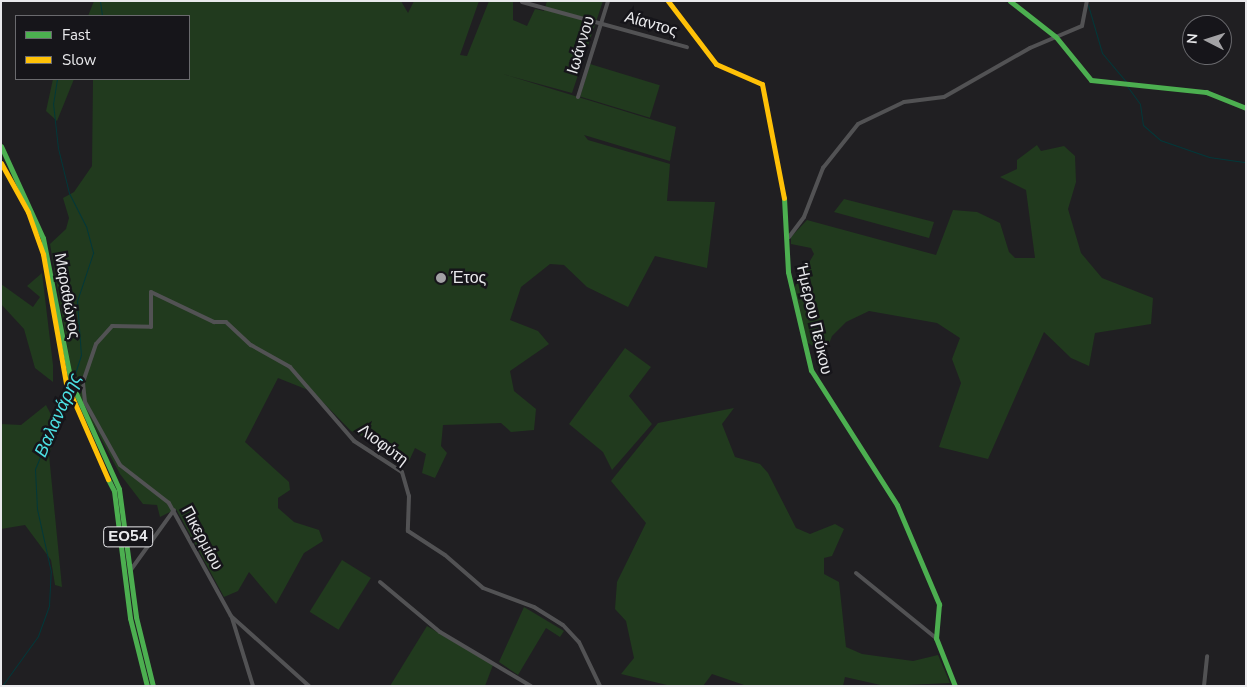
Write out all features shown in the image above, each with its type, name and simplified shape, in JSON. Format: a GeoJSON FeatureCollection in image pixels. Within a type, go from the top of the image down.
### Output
{"type":"FeatureCollection","features":[{"type":"Feature","properties":{"kind":"main road","name":"Ήμερου Πεύκου"},"geometry":{"type":"LineString","coordinates":[[668,1],[716,64],[762,84],[778,147],[789,237],[788,272],[811,370],[897,505],[939,604],[936,638],[955,686]]}},
{"type":"Feature","properties":{"kind":"main road"},"geometry":{"type":"LineString","coordinates":[[1010,1],[1056,38],[1091,80],[1206,92],[1246,108]]}},
{"type":"Feature","properties":{"kind":"main road","name":"Μαραθώνος"},"geometry":{"type":"LineString","coordinates":[[1,146],[43,238],[66,374]]}},
{"type":"Feature","properties":{"kind":"main road","name":"Μαραθώνος"},"geometry":{"type":"LineString","coordinates":[[1,163],[38,240],[66,374],[74,398],[117,501],[130,618],[147,686]]}},
{"type":"Feature","properties":{"kind":"main road","name":"Μαραθώνος"},"geometry":{"type":"LineString","coordinates":[[74,398],[119,489],[138,628],[153,686]]}},
{"type":"Feature","properties":{"kind":"street","name":"Ιωάννου"},"geometry":{"type":"LineString","coordinates":[[578,96],[608,1]]}},
{"type":"Feature","properties":{"kind":"street","name":"Αίαντος"},"geometry":{"type":"LineString","coordinates":[[522,2],[688,47]]}},
{"type":"Feature","properties":{"kind":"street"},"geometry":{"type":"LineString","coordinates":[[789,237],[804,217],[823,168],[858,124],[904,102],[944,96],[1082,26],[1087,2]]}},
{"type":"Feature","properties":{"kind":"street","name":"Λιοφύτη"},"geometry":{"type":"LineString","coordinates":[[149,293],[155,292],[214,322],[226,322],[251,345],[290,367],[354,441],[402,472],[409,496],[408,531],[445,555],[483,588],[534,607],[563,625],[579,642],[600,686]]}},
{"type":"Feature","properties":{"kind":"street","name":"Πικερμίου"},"geometry":{"type":"LineString","coordinates":[[149,293],[151,327],[122,324],[107,329],[89,367],[83,395],[109,449],[125,471],[164,497],[174,510],[231,616],[309,686]]}},
{"type":"Feature","properties":{"kind":"street"},"geometry":{"type":"LineString","coordinates":[[130,571],[174,510]]}},
{"type":"Feature","properties":{"kind":"street"},"geometry":{"type":"LineString","coordinates":[[856,573],[936,638]]}},
{"type":"Feature","properties":{"kind":"street"},"geometry":{"type":"LineString","coordinates":[[380,582],[440,632],[531,686]]}},
{"type":"Feature","properties":{"kind":"street"},"geometry":{"type":"LineString","coordinates":[[231,616],[253,686]]}},
{"type":"Feature","properties":{"kind":"street"},"geometry":{"type":"LineString","coordinates":[[1204,686],[1206,656]]}},
{"type":"Feature","properties":{"kind":"green space"},"geometry":{"type":"Polygon","coordinates":[[[94,1],[401,1],[408,13],[414,1],[479,1],[460,55],[467,56],[489,1],[513,1],[513,20],[527,26],[535,9],[544,11],[547,1],[603,1],[572,93],[503,74],[676,127],[670,161],[584,135],[588,140],[670,164],[667,201],[715,202],[707,268],[655,256],[628,307],[587,287],[564,265],[550,264],[521,287],[510,320],[538,331],[549,344],[510,371],[514,391],[536,409],[534,430],[511,432],[501,423],[443,425],[441,446],[447,453],[435,478],[422,473],[426,454],[415,448],[409,461],[376,434],[364,437],[351,431],[313,392],[278,378],[245,442],[289,482],[290,490],[278,498],[278,508],[294,522],[319,530],[323,541],[304,553],[276,604],[249,572],[238,591],[224,597],[176,509],[160,517],[157,505],[143,504],[120,474],[85,409],[72,373],[50,244],[66,229],[69,218],[63,198],[74,192],[92,166],[93,80],[190,80],[190,15],[88,15],[94,1]]]}},
{"type":"Feature","properties":{"kind":"green space"},"geometry":{"type":"Polygon","coordinates":[[[590,64],[660,85],[650,118],[580,97],[590,64]]]}},
{"type":"Feature","properties":{"kind":"green space"},"geometry":{"type":"Polygon","coordinates":[[[53,80],[74,80],[57,121],[46,111],[53,80]]]}},
{"type":"Feature","properties":{"kind":"green space"},"geometry":{"type":"Polygon","coordinates":[[[1037,145],[1041,151],[1064,146],[1075,156],[1076,182],[1068,209],[1081,253],[1102,278],[1153,298],[1151,324],[1095,333],[1089,366],[1071,358],[1044,332],[988,459],[939,447],[961,383],[952,359],[960,338],[937,323],[869,311],[846,322],[832,336],[825,354],[805,341],[793,290],[814,254],[811,248],[791,244],[791,237],[807,220],[936,255],[953,210],[977,212],[1000,223],[1009,252],[1015,258],[1035,258],[1026,190],[1000,177],[1017,169],[1017,160],[1037,145]]]}},
{"type":"Feature","properties":{"kind":"green space"},"geometry":{"type":"Polygon","coordinates":[[[844,199],[934,222],[929,238],[834,212],[844,199]]]}},
{"type":"Feature","properties":{"kind":"green space"},"geometry":{"type":"Polygon","coordinates":[[[42,273],[53,365],[53,382],[35,368],[24,329],[1,304],[1,284],[33,307],[40,297],[27,286],[42,273]]]}},
{"type":"Feature","properties":{"kind":"green space"},"geometry":{"type":"Polygon","coordinates":[[[625,348],[651,367],[629,396],[652,424],[612,470],[603,452],[569,424],[625,348]]]}},
{"type":"Feature","properties":{"kind":"green space"},"geometry":{"type":"Polygon","coordinates":[[[46,405],[58,428],[49,455],[62,587],[55,585],[51,560],[25,525],[1,529],[1,424],[21,425],[46,405]]]}},
{"type":"Feature","properties":{"kind":"green space"},"geometry":{"type":"Polygon","coordinates":[[[734,408],[722,424],[735,457],[760,464],[768,473],[796,528],[810,534],[835,524],[844,529],[832,556],[824,558],[824,574],[839,582],[846,647],[862,654],[913,661],[938,655],[950,683],[885,686],[845,677],[843,686],[747,686],[712,674],[703,686],[671,686],[621,674],[634,658],[626,621],[615,609],[617,582],[646,523],[611,481],[658,423],[734,408]]]}},
{"type":"Feature","properties":{"kind":"green space"},"geometry":{"type":"Polygon","coordinates":[[[342,560],[371,578],[339,630],[310,612],[342,560]]]}},
{"type":"Feature","properties":{"kind":"green space"},"geometry":{"type":"Polygon","coordinates":[[[524,607],[564,631],[560,637],[546,628],[518,675],[499,662],[524,607]]]}},
{"type":"Feature","properties":{"kind":"green space"},"geometry":{"type":"Polygon","coordinates":[[[427,626],[493,665],[485,686],[390,686],[427,626]]]}},
{"type":"Feature","properties":{"kind":"waterway","name":"Βαλανάρης"},"geometry":{"type":"LineString","coordinates":[[100,1],[102,15]]}},
{"type":"Feature","properties":{"kind":"waterway"},"geometry":{"type":"LineString","coordinates":[[1088,5],[1102,53],[1126,82]]}},
{"type":"Feature","properties":{"kind":"waterway","name":"Βαλανάρης"},"geometry":{"type":"LineString","coordinates":[[57,80],[53,103],[58,148],[69,193],[86,226],[93,253],[77,301],[81,355],[73,379]]}},
{"type":"Feature","properties":{"kind":"waterway"},"geometry":{"type":"LineString","coordinates":[[1127,86],[1140,104],[1143,125],[1160,140],[1209,157],[1246,162]]}},
{"type":"Feature","properties":{"kind":"waterway","name":"Βαλανάρης"},"geometry":{"type":"LineString","coordinates":[[2,686],[38,636],[49,605],[51,572],[37,509],[35,469],[67,392]]}},
{"type":"Feature","properties":{"kind":"traffic: fast"},"geometry":{"type":"LineString","coordinates":[[1010,1],[1056,37],[1091,80],[1206,92],[1246,108]]}},
{"type":"Feature","properties":{"kind":"traffic: fast"},"geometry":{"type":"LineString","coordinates":[[1,146],[43,238],[71,382],[119,489],[136,617],[153,686]]}},
{"type":"Feature","properties":{"kind":"traffic: fast"},"geometry":{"type":"LineString","coordinates":[[784,198],[788,272],[811,370],[897,505],[939,604],[936,638],[955,686]]}},
{"type":"Feature","properties":{"kind":"traffic: fast"},"geometry":{"type":"LineString","coordinates":[[108,479],[114,491],[130,618],[147,686]]}},
{"type":"Feature","properties":{"kind":"traffic: slow"},"geometry":{"type":"LineString","coordinates":[[668,1],[716,64],[762,84],[784,198]]}},
{"type":"Feature","properties":{"kind":"traffic: slow"},"geometry":{"type":"LineString","coordinates":[[1,163],[28,212],[43,254],[66,383],[108,479]]}},
{"type":"Feature","properties":{"kind":"place","name":"Έτος"},"geometry":{"type":"Point","coordinates":[441,278]}}]}
